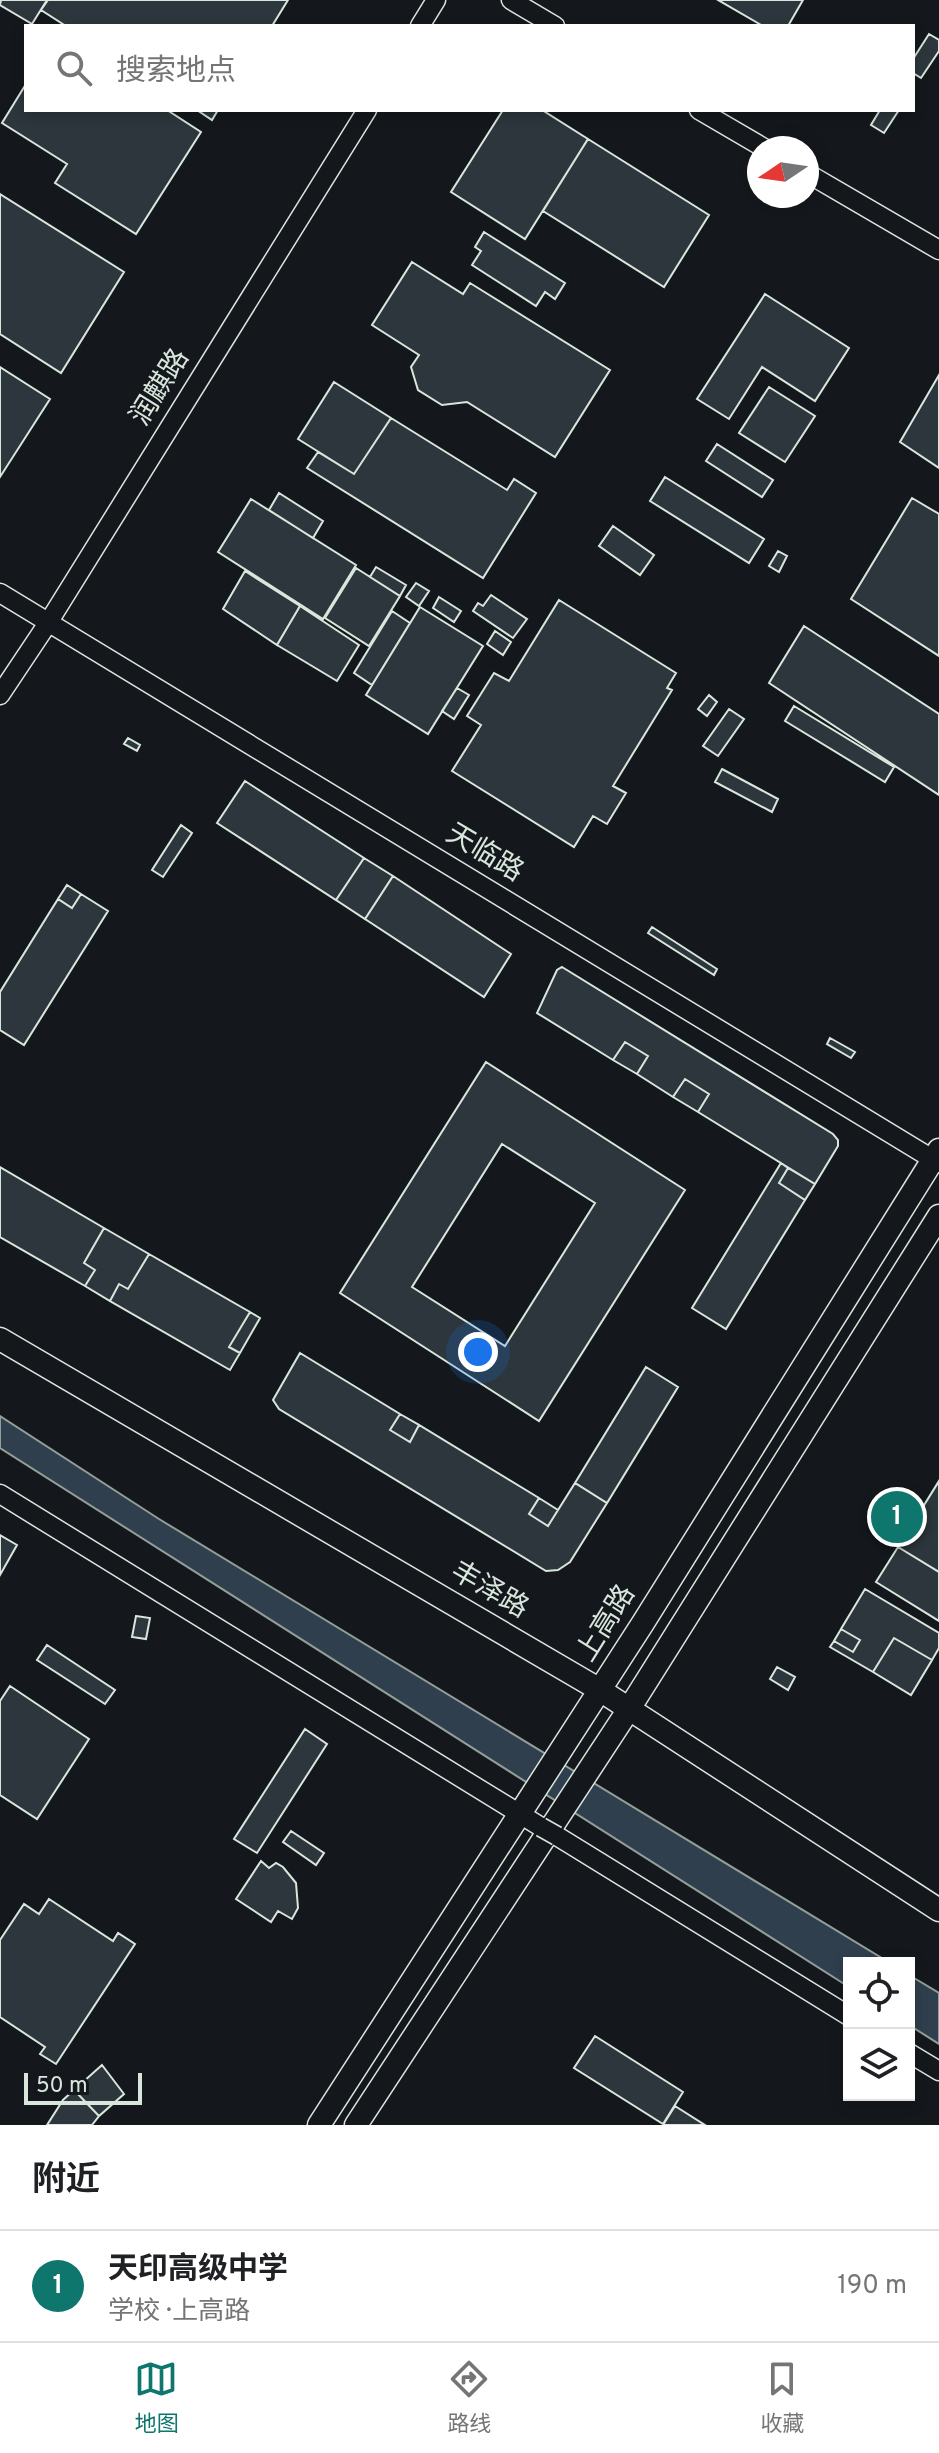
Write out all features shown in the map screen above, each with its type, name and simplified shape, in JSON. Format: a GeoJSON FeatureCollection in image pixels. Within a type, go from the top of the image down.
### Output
{"type":"FeatureCollection","features":[{"type":"Feature","properties":{"kind":"main road","name":"上高路"},"geometry":{"type":"LineString","coordinates":[[319,2125],[600,1690],[937,1157]]}},
{"type":"Feature","properties":{"kind":"main road"},"geometry":{"type":"LineString","coordinates":[[356,2125],[629,1709],[939,1216]]}},
{"type":"Feature","properties":{"kind":"main road","name":"丰泽路"},"geometry":{"type":"LineString","coordinates":[[0,1339],[600,1690],[939,1910]]}},
{"type":"Feature","properties":{"kind":"street"},"geometry":{"type":"LineString","coordinates":[[421,24],[436,0]]}},
{"type":"Feature","properties":{"kind":"street"},"geometry":{"type":"LineString","coordinates":[[511,0],[552,24]]}},
{"type":"Feature","properties":{"kind":"street","name":"润麒路"},"geometry":{"type":"LineString","coordinates":[[0,695],[366,112]]}},
{"type":"Feature","properties":{"kind":"street"},"geometry":{"type":"LineString","coordinates":[[702,112],[747,138]]}},
{"type":"Feature","properties":{"kind":"street"},"geometry":{"type":"LineString","coordinates":[[819,180],[939,250]]}},
{"type":"Feature","properties":{"kind":"street","name":"天临路"},"geometry":{"type":"LineString","coordinates":[[0,593],[937,1157]]}},
{"type":"Feature","properties":{"kind":"street"},"geometry":{"type":"LineString","coordinates":[[0,1494],[843,2012]]}},
{"type":"Feature","properties":{"kind":"street"},"geometry":{"type":"LineString","coordinates":[[915,2057],[939,2071]]}},
{"type":"Feature","properties":{"kind":"water"},"geometry":{"type":"Polygon","coordinates":[[[0,1416],[159,1519],[880,1957],[843,1957],[843,1983],[0,1448],[0,1416]]]}},
{"type":"Feature","properties":{"kind":"water"},"geometry":{"type":"Polygon","coordinates":[[[915,1979],[939,1993],[939,2044],[915,2029],[915,1979]]]}},
{"type":"Feature","properties":{"kind":"building"},"geometry":{"type":"Polygon","coordinates":[[[1,0],[47,0],[32,24],[0,5],[1,0]]]}},
{"type":"Feature","properties":{"kind":"building"},"geometry":{"type":"Polygon","coordinates":[[[48,0],[288,0],[273,24],[63,24],[41,10],[48,0]]]}},
{"type":"Feature","properties":{"kind":"building"},"geometry":{"type":"Polygon","coordinates":[[[718,0],[803,0],[789,24],[760,24],[718,0]]]}},
{"type":"Feature","properties":{"kind":"building"},"geometry":{"type":"Polygon","coordinates":[[[929,34],[939,40],[939,51],[921,78],[915,74],[915,56],[929,34]]]}},
{"type":"Feature","properties":{"kind":"building"},"geometry":{"type":"Polygon","coordinates":[[[24,87],[24,112],[170,112],[201,132],[136,234],[55,183],[67,164],[2,123],[24,87]]]}},
{"type":"Feature","properties":{"kind":"building"},"geometry":{"type":"Polygon","coordinates":[[[200,112],[217,112],[212,120],[200,112]]]}},
{"type":"Feature","properties":{"kind":"building"},"geometry":{"type":"Polygon","coordinates":[[[502,112],[545,112],[588,139],[525,239],[451,192],[502,112]]]}},
{"type":"Feature","properties":{"kind":"building"},"geometry":{"type":"Polygon","coordinates":[[[879,112],[898,112],[884,133],[871,125],[879,112]]]}},
{"type":"Feature","properties":{"kind":"building"},"geometry":{"type":"Polygon","coordinates":[[[588,139],[709,215],[664,287],[543,211],[588,139]]]}},
{"type":"Feature","properties":{"kind":"building"},"geometry":{"type":"Polygon","coordinates":[[[0,194],[124,272],[61,373],[0,334],[0,194]]]}},
{"type":"Feature","properties":{"kind":"building"},"geometry":{"type":"Polygon","coordinates":[[[484,232],[565,283],[555,299],[545,292],[536,306],[472,265],[481,251],[475,247],[484,232]]]}},
{"type":"Feature","properties":{"kind":"building"},"geometry":{"type":"Polygon","coordinates":[[[412,262],[463,294],[470,283],[610,370],[555,457],[467,402],[442,405],[418,390],[411,367],[419,355],[372,325],[412,262]]]}},
{"type":"Feature","properties":{"kind":"building"},"geometry":{"type":"Polygon","coordinates":[[[765,294],[849,348],[815,401],[762,367],[729,419],[697,399],[765,294]]]}},
{"type":"Feature","properties":{"kind":"building"},"geometry":{"type":"Polygon","coordinates":[[[0,367],[50,399],[0,477],[0,367]]]}},
{"type":"Feature","properties":{"kind":"building"},"geometry":{"type":"Polygon","coordinates":[[[939,375],[939,468],[900,442],[939,375]]]}},
{"type":"Feature","properties":{"kind":"building"},"geometry":{"type":"Polygon","coordinates":[[[334,382],[391,418],[354,474],[298,439],[334,382]]]}},
{"type":"Feature","properties":{"kind":"building"},"geometry":{"type":"Polygon","coordinates":[[[769,387],[815,416],[785,462],[739,433],[769,387]]]}},
{"type":"Feature","properties":{"kind":"building"},"geometry":{"type":"Polygon","coordinates":[[[391,418],[507,490],[514,479],[536,493],[483,578],[307,468],[318,452],[354,474],[391,418]]]}},
{"type":"Feature","properties":{"kind":"building"},"geometry":{"type":"Polygon","coordinates":[[[717,444],[773,480],[762,497],[706,461],[717,444]]]}},
{"type":"Feature","properties":{"kind":"building"},"geometry":{"type":"Polygon","coordinates":[[[665,477],[764,539],[749,563],[650,501],[665,477]]]}},
{"type":"Feature","properties":{"kind":"building"},"geometry":{"type":"Polygon","coordinates":[[[279,493],[323,521],[313,538],[269,510],[279,493]]]}},
{"type":"Feature","properties":{"kind":"building"},"geometry":{"type":"Polygon","coordinates":[[[912,498],[939,514],[939,656],[851,599],[912,498]]]}},
{"type":"Feature","properties":{"kind":"building"},"geometry":{"type":"Polygon","coordinates":[[[251,499],[356,565],[323,619],[218,552],[251,499]]]}},
{"type":"Feature","properties":{"kind":"building"},"geometry":{"type":"Polygon","coordinates":[[[613,526],[654,555],[640,575],[599,546],[613,526]]]}},
{"type":"Feature","properties":{"kind":"building"},"geometry":{"type":"Polygon","coordinates":[[[778,551],[787,556],[779,572],[769,566],[778,551]]]}},
{"type":"Feature","properties":{"kind":"building"},"geometry":{"type":"Polygon","coordinates":[[[376,567],[406,585],[400,596],[370,577],[376,567]]]}},
{"type":"Feature","properties":{"kind":"building"},"geometry":{"type":"Polygon","coordinates":[[[356,568],[400,596],[369,646],[325,618],[356,568]]]}},
{"type":"Feature","properties":{"kind":"building"},"geometry":{"type":"Polygon","coordinates":[[[245,571],[300,606],[277,645],[223,609],[245,571]]]}},
{"type":"Feature","properties":{"kind":"building"},"geometry":{"type":"Polygon","coordinates":[[[416,583],[429,591],[419,606],[406,597],[416,583]]]}},
{"type":"Feature","properties":{"kind":"building"},"geometry":{"type":"Polygon","coordinates":[[[491,595],[527,619],[513,638],[473,611],[478,603],[483,606],[491,595]]]}},
{"type":"Feature","properties":{"kind":"building"},"geometry":{"type":"Polygon","coordinates":[[[439,597],[461,611],[454,622],[433,608],[439,597]]]}},
{"type":"Feature","properties":{"kind":"building"},"geometry":{"type":"Polygon","coordinates":[[[559,600],[676,673],[667,688],[672,690],[613,786],[626,793],[607,824],[593,816],[574,847],[452,771],[481,725],[467,716],[494,673],[509,681],[559,600]]]}},
{"type":"Feature","properties":{"kind":"building"},"geometry":{"type":"Polygon","coordinates":[[[300,606],[359,645],[337,681],[277,645],[300,606]]]}},
{"type":"Feature","properties":{"kind":"building"},"geometry":{"type":"Polygon","coordinates":[[[420,607],[483,646],[428,734],[366,695],[420,607]]]}},
{"type":"Feature","properties":{"kind":"building"},"geometry":{"type":"Polygon","coordinates":[[[392,611],[410,623],[372,685],[354,673],[392,611]]]}},
{"type":"Feature","properties":{"kind":"building"},"geometry":{"type":"Polygon","coordinates":[[[804,626],[939,714],[939,795],[769,683],[804,626]]]}},
{"type":"Feature","properties":{"kind":"building"},"geometry":{"type":"Polygon","coordinates":[[[495,631],[511,642],[503,655],[487,644],[495,631]]]}},
{"type":"Feature","properties":{"kind":"building"},"geometry":{"type":"Polygon","coordinates":[[[457,688],[469,695],[454,719],[442,711],[457,688]]]}},
{"type":"Feature","properties":{"kind":"building"},"geometry":{"type":"Polygon","coordinates":[[[709,695],[717,702],[707,716],[698,709],[709,695]]]}},
{"type":"Feature","properties":{"kind":"building"},"geometry":{"type":"Polygon","coordinates":[[[794,706],[894,767],[885,782],[785,721],[794,706]]]}},
{"type":"Feature","properties":{"kind":"building"},"geometry":{"type":"Polygon","coordinates":[[[729,709],[744,719],[718,756],[703,746],[729,709]]]}},
{"type":"Feature","properties":{"kind":"building"},"geometry":{"type":"Polygon","coordinates":[[[128,738],[140,745],[137,751],[124,744],[128,738]]]}},
{"type":"Feature","properties":{"kind":"building"},"geometry":{"type":"Polygon","coordinates":[[[722,769],[778,799],[772,812],[715,782],[722,769]]]}},
{"type":"Feature","properties":{"kind":"building"},"geometry":{"type":"Polygon","coordinates":[[[245,781],[364,858],[336,900],[217,823],[245,781]]]}},
{"type":"Feature","properties":{"kind":"building"},"geometry":{"type":"Polygon","coordinates":[[[181,825],[192,833],[163,877],[152,870],[181,825]]]}},
{"type":"Feature","properties":{"kind":"building"},"geometry":{"type":"Polygon","coordinates":[[[364,858],[393,876],[365,919],[336,900],[364,858]]]}},
{"type":"Feature","properties":{"kind":"building"},"geometry":{"type":"Polygon","coordinates":[[[393,876],[511,954],[484,997],[365,919],[393,876]]]}},
{"type":"Feature","properties":{"kind":"building"},"geometry":{"type":"Polygon","coordinates":[[[67,885],[81,894],[72,908],[58,899],[67,885]]]}},
{"type":"Feature","properties":{"kind":"building"},"geometry":{"type":"Polygon","coordinates":[[[81,894],[108,911],[24,1045],[0,1030],[0,992],[58,899],[72,908],[81,894]]]}},
{"type":"Feature","properties":{"kind":"building"},"geometry":{"type":"Polygon","coordinates":[[[652,927],[717,969],[714,975],[648,933],[652,927]]]}},
{"type":"Feature","properties":{"kind":"building"},"geometry":{"type":"Polygon","coordinates":[[[562,967],[833,1134],[838,1146],[815,1184],[698,1112],[709,1094],[685,1079],[673,1097],[637,1074],[648,1056],[625,1042],[613,1060],[537,1013],[557,970],[562,967]]]}},
{"type":"Feature","properties":{"kind":"building"},"geometry":{"type":"Polygon","coordinates":[[[830,1038],[855,1052],[851,1058],[827,1044],[830,1038]]]}},
{"type":"Feature","properties":{"kind":"building"},"geometry":{"type":"Polygon","coordinates":[[[625,1042],[648,1056],[637,1074],[613,1060],[625,1042]]]}},
{"type":"Feature","properties":{"kind":"building"},"geometry":{"type":"Polygon","coordinates":[[[486,1062],[685,1190],[539,1421],[340,1293],[486,1062]],[[502,1144],[412,1287],[505,1346],[595,1203],[502,1144]]]}},
{"type":"Feature","properties":{"kind":"building"},"geometry":{"type":"Polygon","coordinates":[[[685,1079],[709,1094],[698,1112],[673,1097],[685,1079]]]}},
{"type":"Feature","properties":{"kind":"building"},"geometry":{"type":"Polygon","coordinates":[[[781,1163],[788,1168],[779,1183],[805,1200],[726,1329],[692,1308],[781,1163]]]}},
{"type":"Feature","properties":{"kind":"building"},"geometry":{"type":"Polygon","coordinates":[[[0,1167],[104,1228],[84,1263],[95,1270],[85,1286],[0,1237],[0,1167]]]}},
{"type":"Feature","properties":{"kind":"building"},"geometry":{"type":"Polygon","coordinates":[[[788,1168],[815,1184],[805,1200],[779,1183],[788,1168]]]}},
{"type":"Feature","properties":{"kind":"building"},"geometry":{"type":"Polygon","coordinates":[[[104,1228],[149,1254],[128,1289],[119,1284],[110,1301],[85,1286],[95,1270],[84,1263],[104,1228]]]}},
{"type":"Feature","properties":{"kind":"building"},"geometry":{"type":"Polygon","coordinates":[[[149,1254],[250,1312],[229,1347],[240,1353],[230,1370],[110,1301],[119,1284],[128,1289],[149,1254]]]}},
{"type":"Feature","properties":{"kind":"building"},"geometry":{"type":"Polygon","coordinates":[[[250,1312],[260,1318],[240,1353],[229,1347],[250,1312]]]}},
{"type":"Feature","properties":{"kind":"building"},"geometry":{"type":"Polygon","coordinates":[[[300,1353],[400,1414],[390,1430],[410,1442],[419,1425],[539,1498],[529,1514],[548,1526],[575,1483],[607,1503],[570,1562],[558,1570],[546,1571],[279,1409],[273,1400],[300,1353]]]}},
{"type":"Feature","properties":{"kind":"building"},"geometry":{"type":"Polygon","coordinates":[[[646,1367],[678,1387],[607,1503],[575,1483],[646,1367]]]}},
{"type":"Feature","properties":{"kind":"building"},"geometry":{"type":"Polygon","coordinates":[[[400,1414],[419,1425],[410,1442],[390,1430],[400,1414]]]}},
{"type":"Feature","properties":{"kind":"building"},"geometry":{"type":"Polygon","coordinates":[[[939,1481],[939,1572],[898,1547],[939,1481]]]}},
{"type":"Feature","properties":{"kind":"building"},"geometry":{"type":"Polygon","coordinates":[[[539,1498],[558,1510],[548,1526],[529,1514],[539,1498]]]}},
{"type":"Feature","properties":{"kind":"building"},"geometry":{"type":"Polygon","coordinates":[[[0,1535],[17,1545],[0,1575],[0,1535]]]}},
{"type":"Feature","properties":{"kind":"building"},"geometry":{"type":"Polygon","coordinates":[[[898,1547],[939,1572],[939,1621],[876,1582],[898,1547]]]}},
{"type":"Feature","properties":{"kind":"building"},"geometry":{"type":"Polygon","coordinates":[[[865,1589],[939,1633],[939,1648],[932,1660],[894,1638],[873,1672],[830,1647],[834,1641],[853,1652],[860,1640],[841,1629],[865,1589]]]}},
{"type":"Feature","properties":{"kind":"building"},"geometry":{"type":"Polygon","coordinates":[[[136,1616],[150,1618],[146,1639],[132,1637],[136,1616]]]}},
{"type":"Feature","properties":{"kind":"building"},"geometry":{"type":"Polygon","coordinates":[[[841,1629],[860,1640],[853,1652],[834,1641],[841,1629]]]}},
{"type":"Feature","properties":{"kind":"building"},"geometry":{"type":"Polygon","coordinates":[[[894,1638],[932,1660],[911,1695],[873,1672],[894,1638]]]}},
{"type":"Feature","properties":{"kind":"building"},"geometry":{"type":"Polygon","coordinates":[[[47,1645],[115,1690],[105,1704],[37,1660],[47,1645]]]}},
{"type":"Feature","properties":{"kind":"building"},"geometry":{"type":"Polygon","coordinates":[[[777,1667],[795,1677],[788,1690],[770,1679],[777,1667]]]}},
{"type":"Feature","properties":{"kind":"building"},"geometry":{"type":"Polygon","coordinates":[[[10,1686],[89,1739],[37,1819],[0,1795],[0,1701],[10,1686]]]}},
{"type":"Feature","properties":{"kind":"building"},"geometry":{"type":"Polygon","coordinates":[[[305,1729],[327,1744],[257,1853],[234,1839],[305,1729]]]}},
{"type":"Feature","properties":{"kind":"building"},"geometry":{"type":"Polygon","coordinates":[[[291,1831],[324,1853],[316,1865],[283,1842],[291,1831]]]}},
{"type":"Feature","properties":{"kind":"building"},"geometry":{"type":"Polygon","coordinates":[[[261,1861],[269,1868],[276,1863],[283,1867],[296,1883],[298,1908],[292,1919],[278,1911],[271,1922],[236,1899],[261,1861]]]}},
{"type":"Feature","properties":{"kind":"building"},"geometry":{"type":"Polygon","coordinates":[[[49,1899],[113,1941],[118,1933],[135,1944],[56,2064],[40,2054],[45,2047],[0,2017],[0,1940],[24,1904],[39,1914],[49,1899]]]}},
{"type":"Feature","properties":{"kind":"building"},"geometry":{"type":"Polygon","coordinates":[[[595,2036],[683,2092],[663,2124],[574,2068],[595,2036]]]}},
{"type":"Feature","properties":{"kind":"building"},"geometry":{"type":"Polygon","coordinates":[[[102,2065],[124,2094],[99,2116],[74,2090],[102,2065]]]}},
{"type":"Feature","properties":{"kind":"building"},"geometry":{"type":"Polygon","coordinates":[[[74,2090],[99,2116],[92,2125],[47,2125],[63,2100],[74,2090]]]}},
{"type":"Feature","properties":{"kind":"building"},"geometry":{"type":"Polygon","coordinates":[[[675,2106],[705,2125],[663,2125],[675,2106]]]}},
{"type":"Feature","properties":{"kind":"place","name":"天印高级中学"},"geometry":{"type":"Point","coordinates":[897,1517]}}]}
